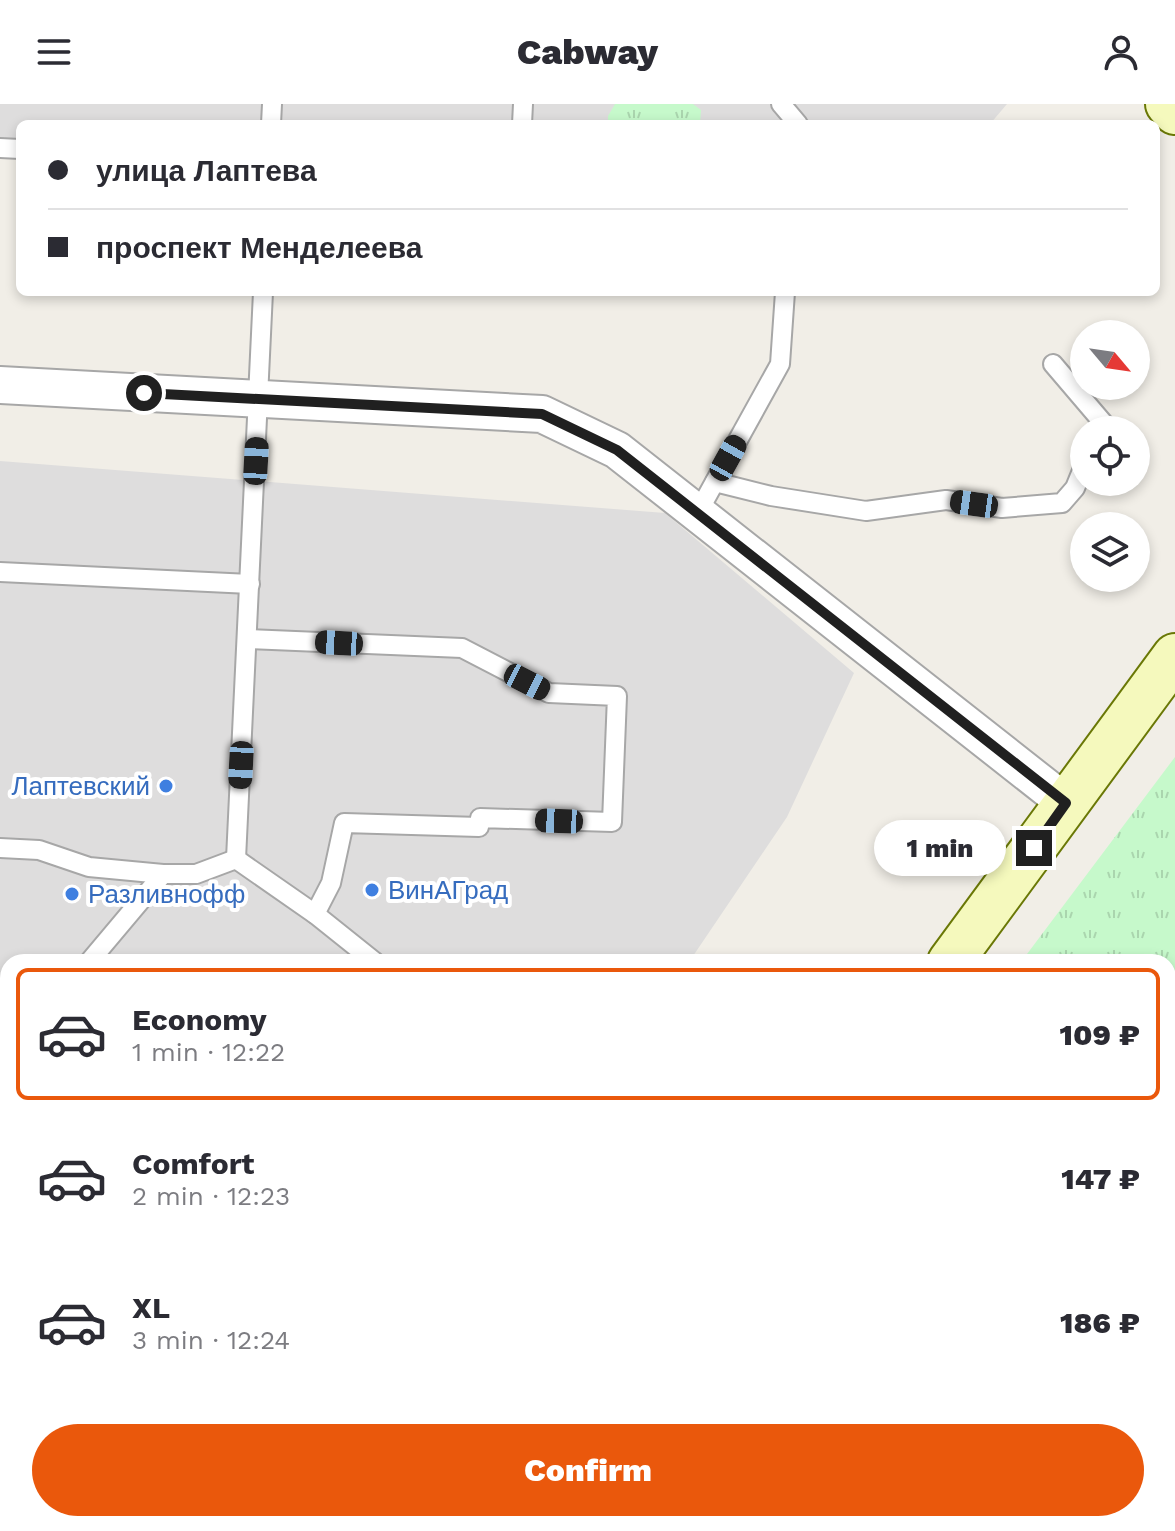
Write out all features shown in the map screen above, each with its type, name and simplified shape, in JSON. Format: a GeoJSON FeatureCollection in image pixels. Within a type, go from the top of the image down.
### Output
{"type":"FeatureCollection","features":[{"type":"Feature","properties":{"kind":"main road"},"geometry":{"type":"LineString","coordinates":[[1168,104],[1175,112]]}},
{"type":"Feature","properties":{"kind":"main road"},"geometry":{"type":"LineString","coordinates":[[956,954],[1175,656]]}},
{"type":"Feature","properties":{"kind":"street"},"geometry":{"type":"LineString","coordinates":[[0,385],[542,414],[617,450],[1066,803]]}},
{"type":"Feature","properties":{"kind":"lane"},"geometry":{"type":"LineString","coordinates":[[781,104],[795,120]]}},
{"type":"Feature","properties":{"kind":"lane"},"geometry":{"type":"LineString","coordinates":[[236,859],[263,296]]}},
{"type":"Feature","properties":{"kind":"lane"},"geometry":{"type":"LineString","coordinates":[[697,514],[780,364],[785,296]]}},
{"type":"Feature","properties":{"kind":"lane"},"geometry":{"type":"LineString","coordinates":[[1053,364],[1097,416]]}},
{"type":"Feature","properties":{"kind":"lane"},"geometry":{"type":"LineString","coordinates":[[715,482],[771,496],[866,511],[946,500],[1002,508],[1062,503],[1070,494]]}},
{"type":"Feature","properties":{"kind":"lane"},"geometry":{"type":"LineString","coordinates":[[0,572],[250,584]]}},
{"type":"Feature","properties":{"kind":"lane"},"geometry":{"type":"LineString","coordinates":[[247,639],[462,648],[549,693],[617,696],[612,822],[480,818],[479,827],[344,823],[331,883],[315,914]]}},
{"type":"Feature","properties":{"kind":"lane"},"geometry":{"type":"LineString","coordinates":[[0,848],[39,850],[89,867],[163,874],[196,874],[236,859]]}},
{"type":"Feature","properties":{"kind":"lane"},"geometry":{"type":"LineString","coordinates":[[236,859],[315,914],[365,954]]}},
{"type":"Feature","properties":{"kind":"lane"},"geometry":{"type":"LineString","coordinates":[[96,954],[163,874]]}},
{"type":"Feature","properties":{"kind":"shaded area"},"geometry":{"type":"Polygon","coordinates":[[[0,104],[1007,104],[993,120],[16,120],[16,145],[0,146],[0,104]]]}},
{"type":"Feature","properties":{"kind":"shaded area"},"geometry":{"type":"Polygon","coordinates":[[[0,461],[665,513],[854,673],[787,817],[694,954],[0,954],[0,461]]]}},
{"type":"Feature","properties":{"kind":"green space"},"geometry":{"type":"Polygon","coordinates":[[[615,104],[693,104],[701,110],[700,120],[608,120],[615,104]]]}},
{"type":"Feature","properties":{"kind":"green space"},"geometry":{"type":"Polygon","coordinates":[[[1175,757],[1175,954],[1027,954],[1175,757]]]}},
{"type":"Feature","properties":{"kind":"place","name":"Лаптевский"},"geometry":{"type":"Point","coordinates":[166,786]}},
{"type":"Feature","properties":{"kind":"place","name":"ВинАГрад"},"geometry":{"type":"Point","coordinates":[372,890]}},
{"type":"Feature","properties":{"kind":"place","name":"Разливнофф"},"geometry":{"type":"Point","coordinates":[72,894]}},
{"type":"Feature","properties":{"kind":"route"},"geometry":{"type":"LineString","coordinates":[[144,393],[542,414],[617,450],[1066,803],[1034,848]]}}]}
